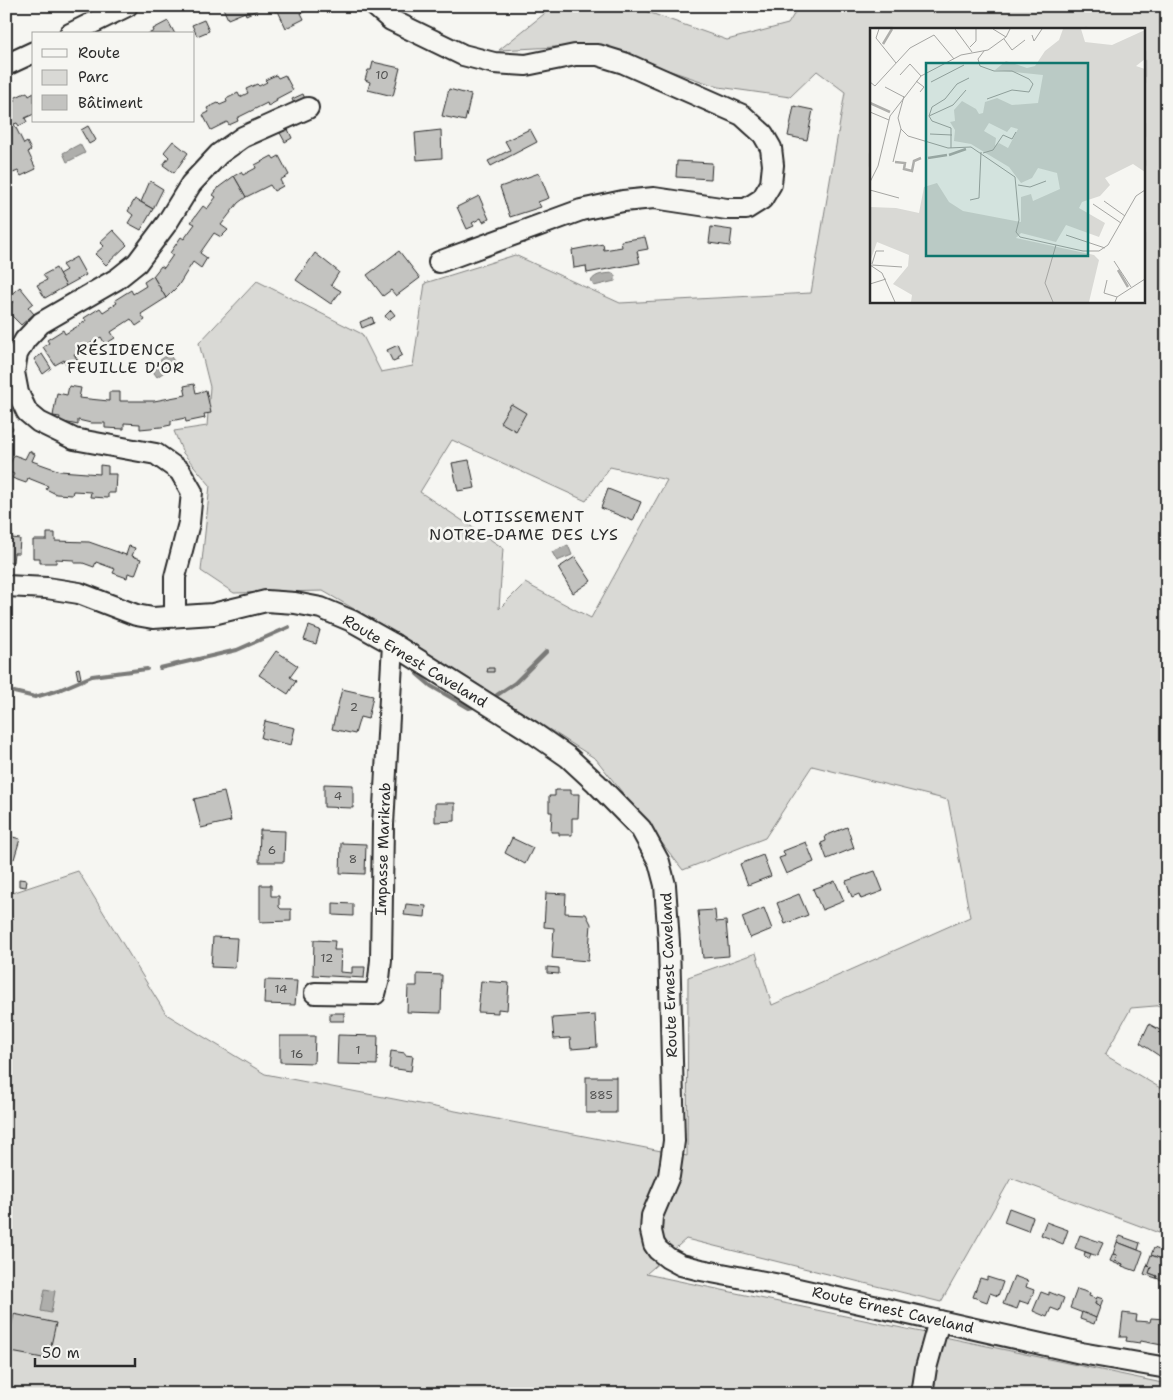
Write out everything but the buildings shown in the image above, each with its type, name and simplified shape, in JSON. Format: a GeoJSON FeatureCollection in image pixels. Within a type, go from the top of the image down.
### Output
{"type":"FeatureCollection","features":[{"type":"Feature","properties":{"kind":"street"},"geometry":{"type":"LineString","coordinates":[[74,32],[127,6]]}},
{"type":"Feature","properties":{"kind":"street"},"geometry":{"type":"LineString","coordinates":[[375,6],[391,20],[463,56],[494,63],[526,65],[575,56],[598,55],[624,63],[742,115],[763,134],[770,148],[772,165],[771,184],[762,199],[746,209],[727,210],[654,198],[623,201],[581,210],[440,262]]}},
{"type":"Feature","properties":{"kind":"street"},"geometry":{"type":"LineString","coordinates":[[6,65],[32,53]]}},
{"type":"Feature","properties":{"kind":"street"},"geometry":{"type":"LineString","coordinates":[[175,616],[175,577],[189,523],[192,492],[180,471],[156,454],[74,438],[39,422],[27,412],[18,393],[14,372],[17,354],[25,340],[41,323],[117,280],[137,263],[167,223],[191,184],[219,154],[243,137],[308,108]]}},
{"type":"Feature","properties":{"kind":"street","name":"Route Ernest Caveland"},"geometry":{"type":"LineString","coordinates":[[6,586],[47,588],[79,593],[136,615],[154,618],[213,614],[266,601],[295,603],[322,608],[352,621],[392,644],[568,757],[596,783],[641,829],[660,862],[665,885],[669,942],[674,1140],[669,1176],[651,1223],[652,1237],[658,1250],[668,1258],[681,1265],[780,1285],[1081,1353],[1167,1368]]}},
{"type":"Feature","properties":{"kind":"street","name":"Impasse Marikrab"},"geometry":{"type":"LineString","coordinates":[[315,993],[375,994],[379,979],[381,960],[383,824],[392,644]]}},
{"type":"Feature","properties":{"kind":"street"},"geometry":{"type":"LineString","coordinates":[[922,1394],[926,1368],[938,1321]]}},
{"type":"Feature","properties":{"kind":"green space"},"geometry":{"type":"Polygon","coordinates":[[[554,6],[631,6],[727,40],[788,24],[799,6],[1167,6],[1167,1005],[1131,1008],[1105,1055],[1167,1092],[1167,1236],[1011,1178],[941,1302],[686,1239],[646,1274],[1167,1384],[1167,1394],[6,1394],[6,895],[78,871],[166,1014],[265,1074],[687,1156],[688,977],[756,953],[772,1005],[970,917],[948,800],[812,766],[765,838],[683,870],[596,759],[416,645],[323,591],[234,593],[201,571],[210,485],[183,453],[174,431],[207,426],[210,387],[199,343],[257,281],[362,334],[381,372],[413,366],[425,283],[515,255],[620,303],[811,293],[845,92],[817,71],[790,97],[719,87],[592,45],[499,50],[554,6]],[[452,440],[420,492],[503,548],[499,609],[525,583],[591,618],[667,480],[610,467],[586,501],[452,440]]]}},
{"type":"Feature","properties":{"kind":"shaded area"},"geometry":{"type":"Polygon","coordinates":[[[80,144],[85,153],[67,162],[63,153],[80,144]]]}},
{"type":"Feature","properties":{"kind":"shaded area"},"geometry":{"type":"Polygon","coordinates":[[[613,273],[615,281],[594,286],[591,281],[598,275],[613,273]]]}},
{"type":"Feature","properties":{"kind":"shaded area"},"geometry":{"type":"Polygon","coordinates":[[[169,354],[176,364],[157,377],[150,367],[169,354]]]}},
{"type":"Feature","properties":{"kind":"shaded area"},"geometry":{"type":"Polygon","coordinates":[[[568,545],[572,555],[557,561],[552,552],[568,545]]]}},
{"type":"Feature","properties":{"kind":"shaded area"},"geometry":{"type":"Polygon","coordinates":[[[45,1289],[55,1291],[51,1313],[41,1311],[45,1289]]]}},
{"type":"Feature","properties":{"kind":"waterway"},"geometry":{"type":"LineString","coordinates":[[160,668],[237,650],[289,627]]}},
{"type":"Feature","properties":{"kind":"waterway"},"geometry":{"type":"LineString","coordinates":[[497,695],[515,683],[547,651]]}},
{"type":"Feature","properties":{"kind":"waterway"},"geometry":{"type":"LineString","coordinates":[[14,692],[35,697],[59,690],[92,676],[147,669]]}},
{"type":"Feature","properties":{"kind":"waterway"},"geometry":{"type":"LineString","coordinates":[[417,674],[431,686],[469,708],[478,706]]}},
{"type":"Feature","properties":{"kind":"district","name":"RÉSIDENCE FEUILLE D'OR"},"geometry":{"type":"Point","coordinates":[126,358]}},
{"type":"Feature","properties":{"kind":"district","name":"LOTISSEMENT NOTRE-DAME DES LYS"},"geometry":{"type":"Point","coordinates":[524,525]}}]}
